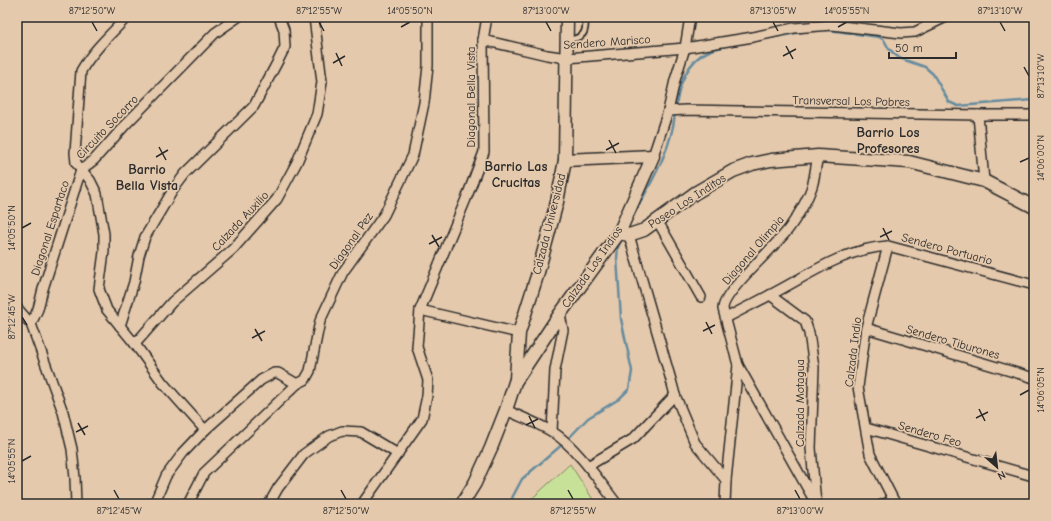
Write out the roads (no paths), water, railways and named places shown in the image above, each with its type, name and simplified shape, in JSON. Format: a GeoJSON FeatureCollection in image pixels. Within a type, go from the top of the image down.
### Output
{"type":"FeatureCollection","features":[{"type":"Feature","properties":{"kind":"street","name":"Diagonal Espartaco"},"geometry":{"type":"LineString","coordinates":[[31,324],[38,309],[81,170],[76,163],[75,154],[81,71],[91,55],[127,17]]}},
{"type":"Feature","properties":{"kind":"street","name":"Circuito Socorro"},"geometry":{"type":"LineString","coordinates":[[205,430],[163,383],[135,344],[107,310],[100,295],[99,289],[104,252],[102,222],[97,194],[94,187],[81,170],[94,160],[215,33],[238,17]]}},
{"type":"Feature","properties":{"kind":"street"},"geometry":{"type":"LineString","coordinates":[[120,326],[134,282],[139,256],[149,230],[173,190],[185,174],[254,106],[279,59],[285,47],[284,30],[279,17]]}},
{"type":"Feature","properties":{"kind":"street","name":"Calzada Auxilio"},"geometry":{"type":"LineString","coordinates":[[135,344],[172,302],[233,249],[278,199],[297,162],[317,114],[322,82],[314,17]]}},
{"type":"Feature","properties":{"kind":"street","name":"Diagonal Pez"},"geometry":{"type":"LineString","coordinates":[[188,504],[204,473],[297,384],[305,380],[310,371],[320,321],[342,272],[384,215],[413,155],[424,98],[428,66],[428,17]]}},
{"type":"Feature","properties":{"kind":"street","name":"Diagonal Bella Vista"},"geometry":{"type":"LineString","coordinates":[[362,504],[422,419],[427,396],[428,380],[417,347],[420,310],[484,152],[483,40],[486,17]]}},
{"type":"Feature","properties":{"kind":"street","name":"Calzada Universidad"},"geometry":{"type":"LineString","coordinates":[[515,382],[519,333],[539,269],[557,202],[565,160],[567,17]]}},
{"type":"Feature","properties":{"kind":"street","name":"Calzada Los Indios"},"geometry":{"type":"LineString","coordinates":[[462,504],[475,483],[506,410],[515,382],[560,314],[624,234],[671,111],[676,80],[685,48],[690,17]]}},
{"type":"Feature","properties":{"kind":"street","name":"Sendero Marisco"},"geometry":{"type":"LineString","coordinates":[[483,40],[547,56],[567,58],[685,48],[753,37],[794,28],[832,25],[901,33],[915,32],[946,17]]}},
{"type":"Feature","properties":{"kind":"street","name":"Transversal Los Pobres"},"geometry":{"type":"LineString","coordinates":[[671,111],[978,115],[1034,113]]}},
{"type":"Feature","properties":{"kind":"street"},"geometry":{"type":"LineString","coordinates":[[978,115],[984,181]]}},
{"type":"Feature","properties":{"kind":"street"},"geometry":{"type":"LineString","coordinates":[[565,160],[653,156]]}},
{"type":"Feature","properties":{"kind":"street","name":"Paseo Los Inditos"},"geometry":{"type":"LineString","coordinates":[[624,234],[644,230],[695,193],[733,171],[752,164],[771,160],[818,156],[909,162],[984,181],[1034,208]]}},
{"type":"Feature","properties":{"kind":"street","name":"Diagonal Olimpia"},"geometry":{"type":"LineString","coordinates":[[724,504],[738,365],[723,305],[738,283],[790,228],[813,184],[818,156]]}},
{"type":"Feature","properties":{"kind":"street"},"geometry":{"type":"LineString","coordinates":[[657,220],[701,297]]}},
{"type":"Feature","properties":{"kind":"street"},"geometry":{"type":"LineString","coordinates":[[624,234],[672,380],[675,395],[695,443],[726,480]]}},
{"type":"Feature","properties":{"kind":"street","name":"Sendero Portuario"},"geometry":{"type":"LineString","coordinates":[[726,318],[770,295],[818,267],[862,249],[873,247],[888,246],[1034,285]]}},
{"type":"Feature","properties":{"kind":"street","name":"Calzada Indio"},"geometry":{"type":"LineString","coordinates":[[888,246],[866,328],[858,387],[870,454],[895,503]]}},
{"type":"Feature","properties":{"kind":"street","name":"Calzada Motagua"},"geometry":{"type":"LineString","coordinates":[[770,295],[805,321],[809,333],[814,367],[811,448],[816,503]]}},
{"type":"Feature","properties":{"kind":"street"},"geometry":{"type":"LineString","coordinates":[[17,308],[31,324],[68,427],[75,471],[76,504]]}},
{"type":"Feature","properties":{"kind":"street"},"geometry":{"type":"LineString","coordinates":[[420,310],[519,333]]}},
{"type":"Feature","properties":{"kind":"street"},"geometry":{"type":"LineString","coordinates":[[552,431],[555,370],[563,330],[560,314]]}},
{"type":"Feature","properties":{"kind":"street","name":"Sendero Tiburones"},"geometry":{"type":"LineString","coordinates":[[866,328],[1034,378]]}},
{"type":"Feature","properties":{"kind":"street"},"geometry":{"type":"LineString","coordinates":[[738,365],[816,503]]}},
{"type":"Feature","properties":{"kind":"street"},"geometry":{"type":"LineString","coordinates":[[154,504],[166,476],[182,453],[205,430],[261,380],[274,373],[278,373],[297,384]]}},
{"type":"Feature","properties":{"kind":"street"},"geometry":{"type":"LineString","coordinates":[[588,466],[633,439],[675,395]]}},
{"type":"Feature","properties":{"kind":"street"},"geometry":{"type":"LineString","coordinates":[[506,410],[552,431],[563,440],[588,466],[617,504]]}},
{"type":"Feature","properties":{"kind":"street","name":"Sendero Feo"},"geometry":{"type":"LineString","coordinates":[[866,428],[1034,476]]}},
{"type":"Feature","properties":{"kind":"street"},"geometry":{"type":"LineString","coordinates":[[269,504],[278,488],[304,454],[329,436],[342,431],[361,432],[398,454]]}},
{"type":"Feature","properties":{"kind":"street"},"geometry":{"type":"LineString","coordinates":[[883,504],[895,503]]}},
{"type":"Feature","properties":{"kind":"lane"},"geometry":{"type":"LineString","coordinates":[[567,40],[580,38],[584,34],[586,26],[585,17]]}},
{"type":"Feature","properties":{"kind":"waterway"},"geometry":{"type":"LineString","coordinates":[[820,30],[879,37],[884,40],[889,49],[899,58],[925,67],[933,74],[949,102],[958,106],[1034,100]]}},
{"type":"Feature","properties":{"kind":"waterway"},"geometry":{"type":"LineString","coordinates":[[759,40],[807,31]]}},
{"type":"Feature","properties":{"kind":"waterway"},"geometry":{"type":"LineString","coordinates":[[676,108],[679,92],[685,75],[689,67],[701,55],[721,47],[742,43]]}},
{"type":"Feature","properties":{"kind":"waterway"},"geometry":{"type":"LineString","coordinates":[[632,218],[665,154],[673,127],[675,113]]}},
{"type":"Feature","properties":{"kind":"waterway"},"geometry":{"type":"LineString","coordinates":[[567,440],[588,418],[619,399],[629,389],[632,371],[621,319],[617,258],[618,247],[623,237]]}},
{"type":"Feature","properties":{"kind":"waterway"},"geometry":{"type":"LineString","coordinates":[[510,504],[522,479],[564,443]]}},
{"type":"Feature","properties":{"kind":"district","name":"Barrio Los Profesores"},"geometry":{"type":"Point","coordinates":[888,140]}},
{"type":"Feature","properties":{"kind":"district","name":"Barrio Las Crucitas"},"geometry":{"type":"Point","coordinates":[516,174]}},
{"type":"Feature","properties":{"kind":"district","name":"Barrio Bella Vista"},"geometry":{"type":"Point","coordinates":[147,178]}}]}
